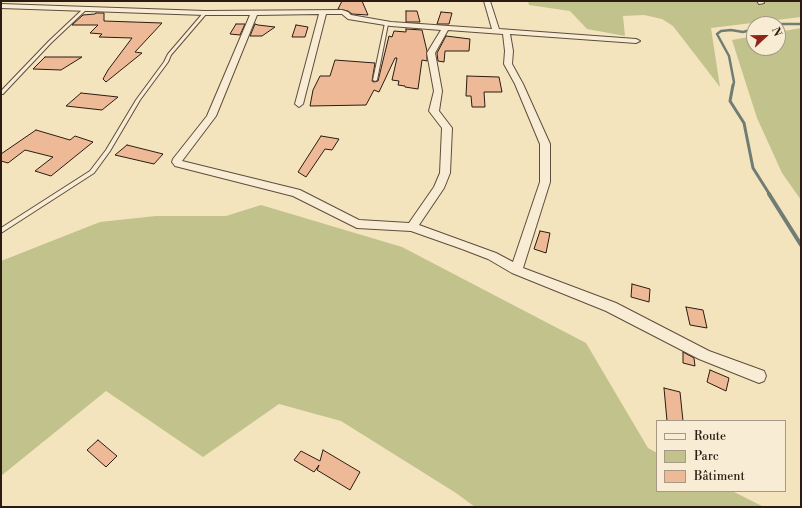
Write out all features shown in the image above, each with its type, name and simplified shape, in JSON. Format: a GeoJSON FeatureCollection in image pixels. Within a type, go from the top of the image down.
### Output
{"type":"FeatureCollection","features":[{"type":"Feature","properties":{"kind":"street"},"geometry":{"type":"LineString","coordinates":[[487,1],[509,51],[508,64],[520,84],[545,144],[545,182],[516,270]]}},
{"type":"Feature","properties":{"kind":"street"},"geometry":{"type":"LineString","coordinates":[[1,6],[206,13],[226,9],[255,12],[323,12],[337,9],[346,13],[348,17],[386,24],[636,41]]}},
{"type":"Feature","properties":{"kind":"street"},"geometry":{"type":"LineString","coordinates":[[255,12],[211,116],[177,162],[296,193],[357,224],[412,227],[492,256],[516,270],[611,307],[704,355],[759,376]]}},
{"type":"Feature","properties":{"kind":"street"},"geometry":{"type":"LineString","coordinates":[[299,104],[323,12]]}},
{"type":"Feature","properties":{"kind":"street"},"geometry":{"type":"LineString","coordinates":[[412,227],[439,188],[445,173],[447,128],[434,111],[438,91],[431,53],[446,28]]}},
{"type":"Feature","properties":{"kind":"lane"},"geometry":{"type":"LineString","coordinates":[[1,93],[50,42],[85,9]]}},
{"type":"Feature","properties":{"kind":"lane"},"geometry":{"type":"LineString","coordinates":[[1,231],[92,172],[108,151],[138,100],[166,62],[169,55],[206,13]]}},
{"type":"Feature","properties":{"kind":"lane"},"geometry":{"type":"LineString","coordinates":[[375,80],[386,24]]}},
{"type":"Feature","properties":{"kind":"green space"},"geometry":{"type":"Polygon","coordinates":[[[528,1],[801,1],[801,17],[786,19],[786,16],[746,16],[746,24],[711,28],[720,87],[673,26],[662,19],[644,15],[623,16],[625,36],[587,29],[570,11],[529,5],[528,1]]]}},
{"type":"Feature","properties":{"kind":"green space"},"geometry":{"type":"Polygon","coordinates":[[[801,28],[801,200],[782,173],[757,118],[732,40],[746,37],[746,56],[786,56],[786,31],[801,28]]]}},
{"type":"Feature","properties":{"kind":"green space"},"geometry":{"type":"Polygon","coordinates":[[[261,205],[402,247],[586,343],[648,448],[656,452],[656,492],[734,492],[764,507],[475,507],[456,493],[341,421],[279,404],[203,457],[106,391],[1,476],[1,261],[100,222],[156,216],[226,216],[261,205]]]}},
{"type":"Feature","properties":{"kind":"building"},"geometry":{"type":"Polygon","coordinates":[[[342,1],[362,1],[368,15],[352,14],[348,11],[338,9],[342,1]]]}},
{"type":"Feature","properties":{"kind":"building"},"geometry":{"type":"Polygon","coordinates":[[[406,11],[417,11],[420,22],[406,22],[406,11]]]}},
{"type":"Feature","properties":{"kind":"building"},"geometry":{"type":"Polygon","coordinates":[[[441,12],[452,13],[449,24],[437,24],[441,12]]]}},
{"type":"Feature","properties":{"kind":"building"},"geometry":{"type":"Polygon","coordinates":[[[104,13],[104,21],[162,23],[135,52],[142,53],[106,82],[103,79],[108,70],[132,38],[99,37],[102,34],[90,33],[98,25],[72,25],[83,15],[104,13]]]}},
{"type":"Feature","properties":{"kind":"building"},"geometry":{"type":"Polygon","coordinates":[[[236,24],[245,24],[240,35],[230,34],[236,24]]]}},
{"type":"Feature","properties":{"kind":"building"},"geometry":{"type":"Polygon","coordinates":[[[255,24],[275,27],[262,36],[250,36],[255,24]]]}},
{"type":"Feature","properties":{"kind":"building"},"geometry":{"type":"Polygon","coordinates":[[[296,25],[308,27],[305,37],[292,37],[296,25]]]}},
{"type":"Feature","properties":{"kind":"building"},"geometry":{"type":"Polygon","coordinates":[[[406,29],[422,30],[427,51],[427,61],[422,60],[418,89],[398,85],[399,81],[392,80],[397,58],[395,58],[379,92],[374,90],[366,105],[310,106],[313,90],[320,76],[330,76],[335,60],[375,63],[372,81],[378,81],[389,36],[392,37],[394,31],[406,32],[406,29]]]}},
{"type":"Feature","properties":{"kind":"building"},"geometry":{"type":"Polygon","coordinates":[[[446,36],[470,39],[469,51],[445,51],[444,62],[438,61],[437,53],[446,36]]]}},
{"type":"Feature","properties":{"kind":"building"},"geometry":{"type":"Polygon","coordinates":[[[45,57],[82,57],[61,70],[33,69],[45,57]]]}},
{"type":"Feature","properties":{"kind":"building"},"geometry":{"type":"Polygon","coordinates":[[[467,76],[499,77],[502,92],[484,92],[485,107],[472,107],[471,96],[466,96],[467,76]]]}},
{"type":"Feature","properties":{"kind":"building"},"geometry":{"type":"Polygon","coordinates":[[[81,93],[118,97],[102,110],[66,106],[81,93]]]}},
{"type":"Feature","properties":{"kind":"building"},"geometry":{"type":"Polygon","coordinates":[[[36,130],[70,140],[75,136],[93,142],[51,176],[35,171],[53,157],[25,150],[8,163],[1,161],[1,154],[36,130]]]}},
{"type":"Feature","properties":{"kind":"building"},"geometry":{"type":"Polygon","coordinates":[[[321,136],[339,139],[332,150],[325,149],[306,177],[298,172],[321,136]]]}},
{"type":"Feature","properties":{"kind":"building"},"geometry":{"type":"Polygon","coordinates":[[[127,145],[163,154],[154,164],[115,155],[127,145]]]}},
{"type":"Feature","properties":{"kind":"building"},"geometry":{"type":"Polygon","coordinates":[[[540,231],[550,233],[546,253],[534,249],[540,231]]]}},
{"type":"Feature","properties":{"kind":"building"},"geometry":{"type":"Polygon","coordinates":[[[632,284],[650,289],[649,302],[631,297],[632,284]]]}},
{"type":"Feature","properties":{"kind":"building"},"geometry":{"type":"Polygon","coordinates":[[[686,307],[703,310],[707,328],[690,325],[686,307]]]}},
{"type":"Feature","properties":{"kind":"building"},"geometry":{"type":"Polygon","coordinates":[[[683,352],[694,358],[695,366],[683,363],[683,352]]]}},
{"type":"Feature","properties":{"kind":"building"},"geometry":{"type":"Polygon","coordinates":[[[710,370],[729,378],[726,391],[707,382],[710,370]]]}},
{"type":"Feature","properties":{"kind":"building"},"geometry":{"type":"Polygon","coordinates":[[[664,388],[680,392],[683,420],[667,420],[664,388]]]}},
{"type":"Feature","properties":{"kind":"building"},"geometry":{"type":"Polygon","coordinates":[[[98,440],[117,456],[106,467],[87,450],[98,440]]]}},
{"type":"Feature","properties":{"kind":"building"},"geometry":{"type":"Polygon","coordinates":[[[323,450],[360,472],[350,490],[317,470],[319,465],[314,472],[294,460],[301,451],[320,461],[323,450]]]}},
{"type":"Feature","properties":{"kind":"waterway"},"geometry":{"type":"LineString","coordinates":[[786,24],[801,24]]}},
{"type":"Feature","properties":{"kind":"waterway"},"geometry":{"type":"LineString","coordinates":[[733,86],[734,82],[729,56],[717,34],[721,31],[731,30],[746,31]]}},
{"type":"Feature","properties":{"kind":"waterway"},"geometry":{"type":"LineString","coordinates":[[733,85],[730,101],[744,123],[753,168],[770,195]]}},
{"type":"Feature","properties":{"kind":"waterway"},"geometry":{"type":"LineString","coordinates":[[769,194],[801,245]]}}]}
